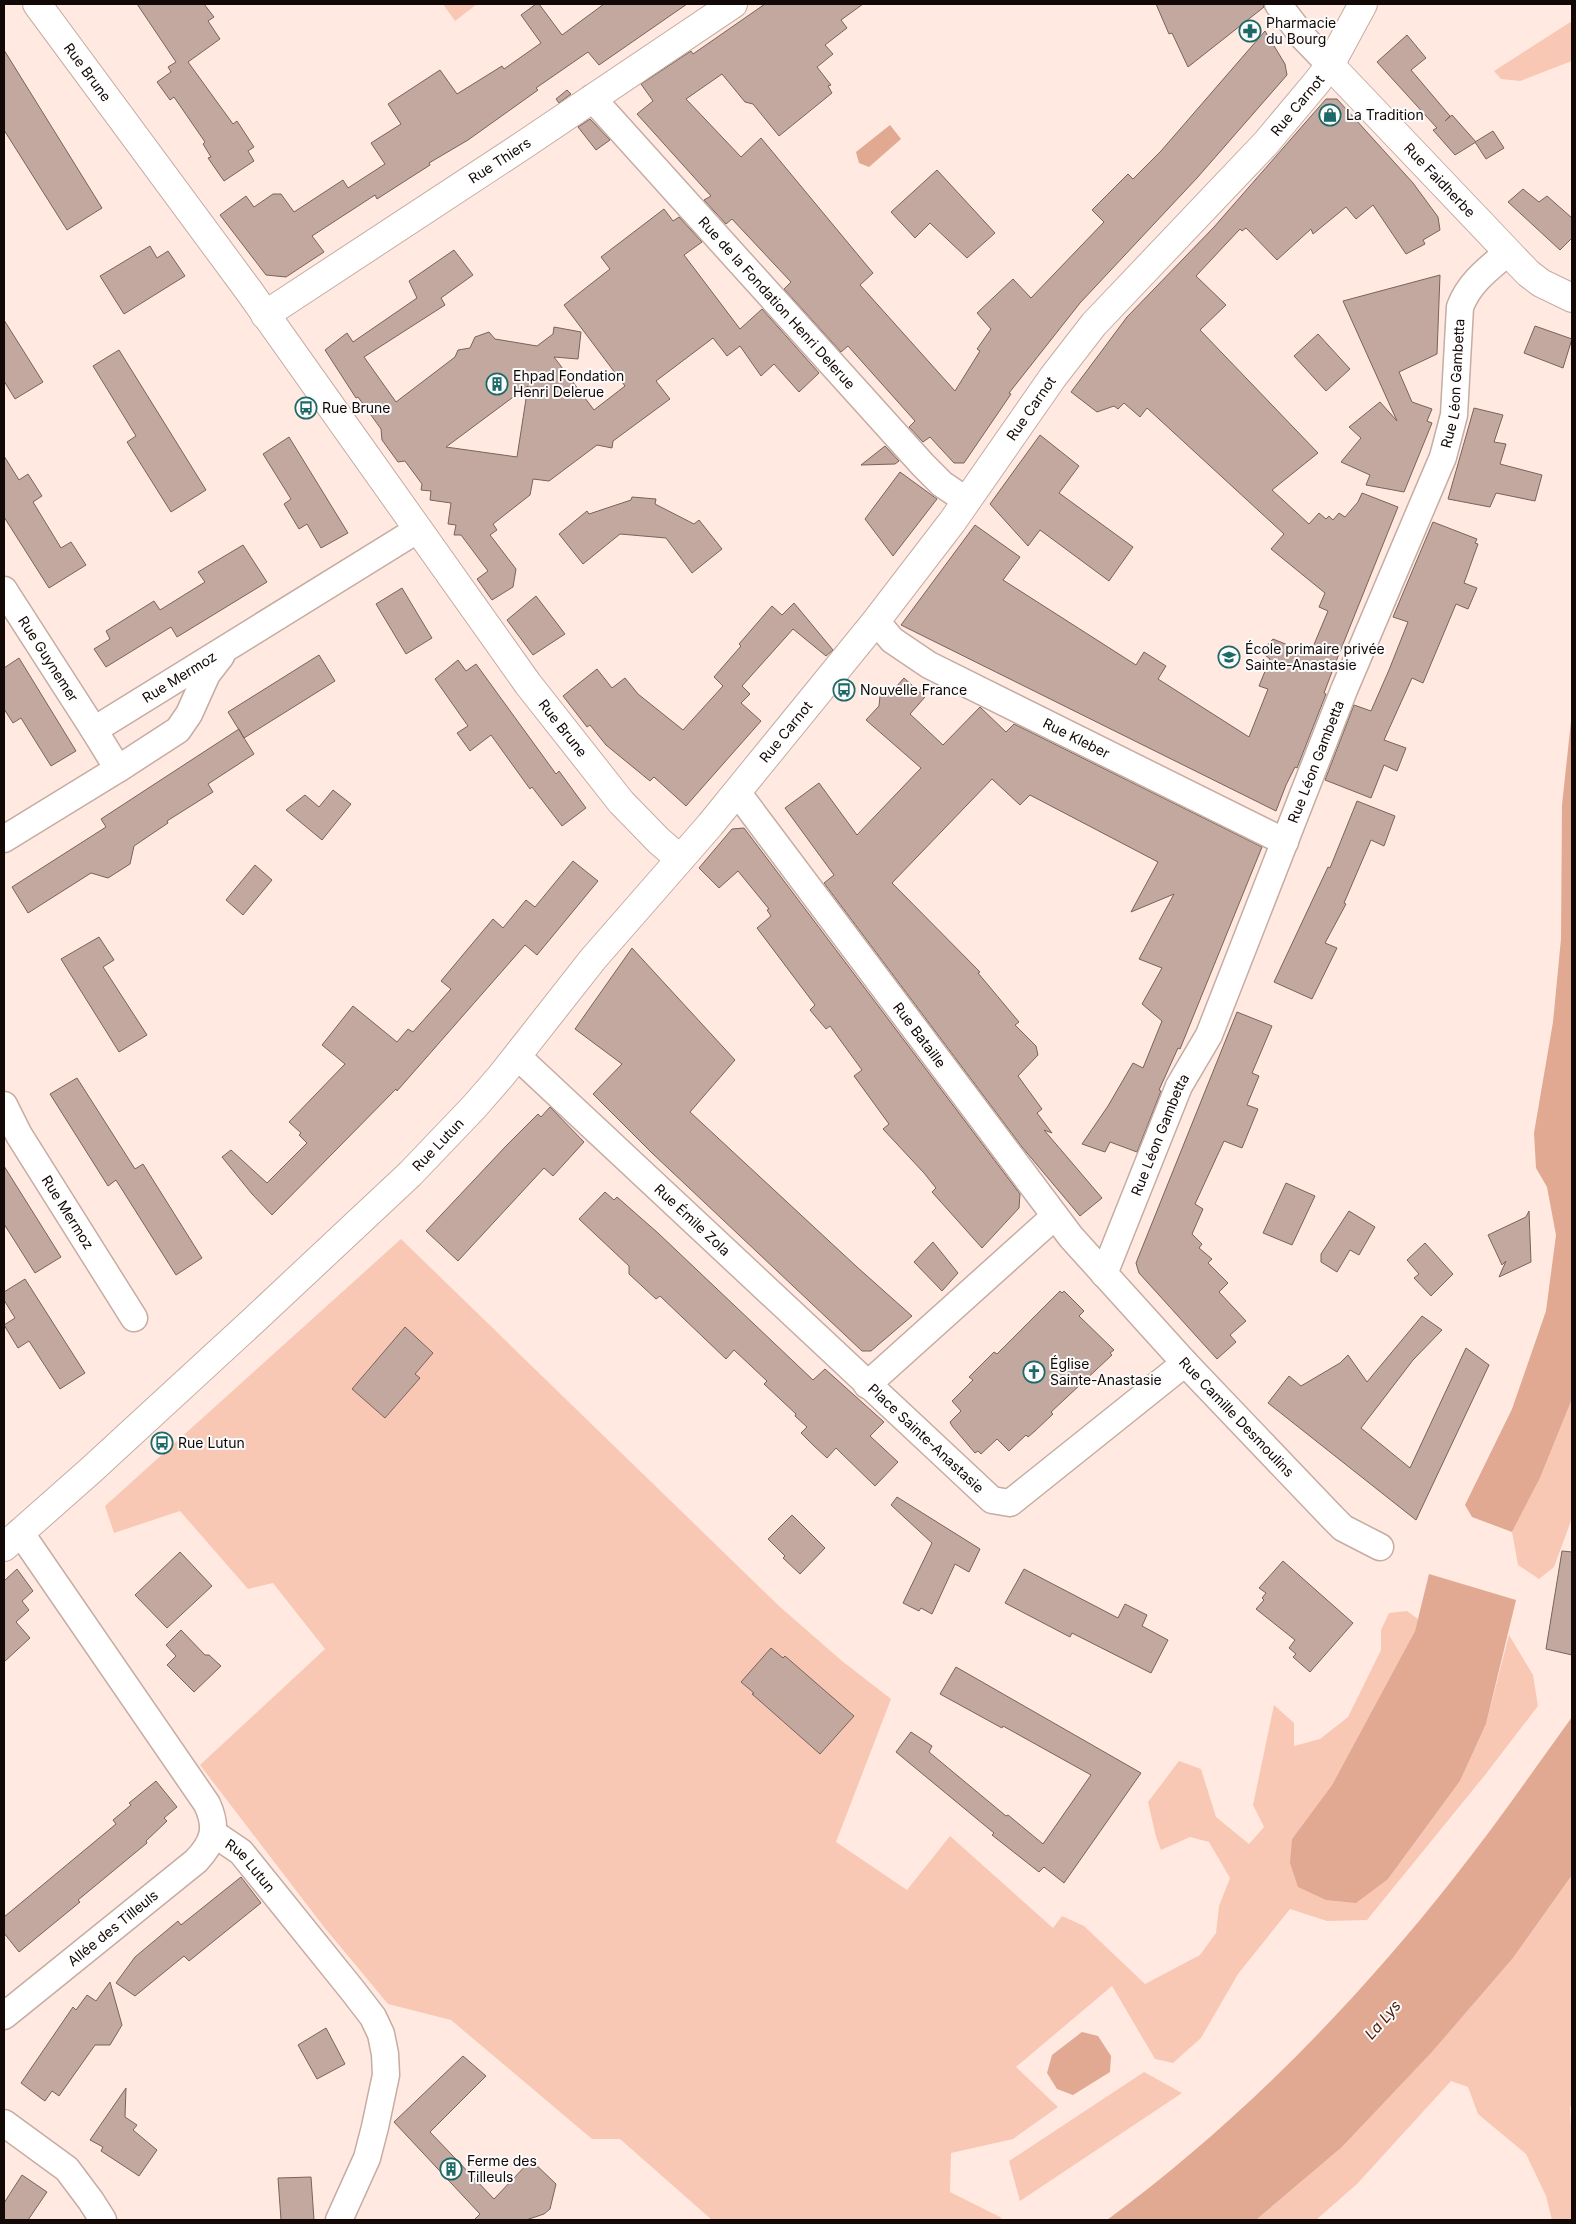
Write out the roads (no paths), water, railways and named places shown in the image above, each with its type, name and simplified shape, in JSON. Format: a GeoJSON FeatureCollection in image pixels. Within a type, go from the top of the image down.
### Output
{"type":"FeatureCollection","features":[{"type":"Feature","properties":{"kind":"main road","name":"Rue Brune"},"geometry":{"type":"LineString","coordinates":[[37,4],[265,315],[528,684],[577,748],[632,814],[680,859]]}},
{"type":"Feature","properties":{"kind":"main road","name":"Rue Thiers"},"geometry":{"type":"LineString","coordinates":[[265,315],[733,4]]}},
{"type":"Feature","properties":{"kind":"main road","name":"Rue Carnot"},"geometry":{"type":"LineString","coordinates":[[710,824],[876,621],[967,501],[1053,377],[1094,324],[1266,143],[1330,65],[1363,4]]}},
{"type":"Feature","properties":{"kind":"main road","name":"Rue Faidherbe"},"geometry":{"type":"LineString","coordinates":[[1330,65],[1507,253],[1541,283],[1572,298]]}},
{"type":"Feature","properties":{"kind":"main road","name":"Rue Lutun"},"geometry":{"type":"LineString","coordinates":[[12,1540],[149,1417],[404,1180],[469,1112],[517,1056],[593,958],[710,824]]}},
{"type":"Feature","properties":{"kind":"street","name":"Rue Faidherbe"},"geometry":{"type":"LineString","coordinates":[[1278,4],[1304,38],[1330,65]]}},
{"type":"Feature","properties":{"kind":"street","name":"Rue de la Fondation Henri Delerue"},"geometry":{"type":"LineString","coordinates":[[592,98],[933,476],[967,501]]}},
{"type":"Feature","properties":{"kind":"street","name":"Rue Léon Gambetta"},"geometry":{"type":"LineString","coordinates":[[1104,1274],[1180,1086],[1209,1035],[1344,690],[1443,457],[1454,415],[1460,307],[1465,294],[1473,283],[1507,253]]}},
{"type":"Feature","properties":{"kind":"street","name":"Rue Mermoz"},"geometry":{"type":"LineString","coordinates":[[94,730],[417,530]]}},
{"type":"Feature","properties":{"kind":"street","name":"Rue Guynemer"},"geometry":{"type":"LineString","coordinates":[[4,590],[94,730]]}},
{"type":"Feature","properties":{"kind":"street","name":"Rue Kleber"},"geometry":{"type":"LineString","coordinates":[[876,621],[892,640],[940,671],[1285,842]]}},
{"type":"Feature","properties":{"kind":"street"},"geometry":{"type":"LineString","coordinates":[[4,839],[178,730],[189,714],[207,674],[234,644]]}},
{"type":"Feature","properties":{"kind":"street"},"geometry":{"type":"LineString","coordinates":[[94,730],[118,769]]}},
{"type":"Feature","properties":{"kind":"street","name":"Rue Bataille"},"geometry":{"type":"LineString","coordinates":[[737,792],[1055,1216],[1104,1274]]}},
{"type":"Feature","properties":{"kind":"street","name":"Rue Émile Zola"},"geometry":{"type":"LineString","coordinates":[[517,1056],[867,1385]]}},
{"type":"Feature","properties":{"kind":"street","name":"Rue Mermoz"},"geometry":{"type":"LineString","coordinates":[[4,1105],[19,1135],[134,1318]]}},
{"type":"Feature","properties":{"kind":"street","name":"Place Sainte-Anastasie"},"geometry":{"type":"LineString","coordinates":[[1055,1216],[867,1385],[992,1500],[1010,1503],[1185,1363]]}},
{"type":"Feature","properties":{"kind":"street","name":"Rue Camille Desmoulins"},"geometry":{"type":"LineString","coordinates":[[1104,1274],[1185,1363],[1343,1528],[1380,1547]]}},
{"type":"Feature","properties":{"kind":"street","name":"Rue Lutun"},"geometry":{"type":"LineString","coordinates":[[12,1540],[207,1804],[213,1818],[214,1833],[241,1852],[373,2017],[381,2034],[385,2054],[386,2075],[367,2158],[339,2220]]}},
{"type":"Feature","properties":{"kind":"street","name":"Allée des Tilleuls"},"geometry":{"type":"LineString","coordinates":[[4,2016],[196,1861],[207,1849],[214,1833]]}},
{"type":"Feature","properties":{"kind":"street"},"geometry":{"type":"LineString","coordinates":[[4,2124],[67,2169],[103,2220]]}},
{"type":"Feature","properties":{"kind":"water"},"geometry":{"type":"Polygon","coordinates":[[[890,125],[901,139],[869,167],[859,163],[856,152],[890,125]]]}},
{"type":"Feature","properties":{"kind":"water"},"geometry":{"type":"Polygon","coordinates":[[[1572,712],[1572,1399],[1540,1478],[1512,1532],[1472,1517],[1465,1505],[1512,1409],[1546,1311],[1556,1235],[1547,1187],[1536,1168],[1534,1133],[1553,1022],[1561,939],[1562,805],[1572,712]]]}},
{"type":"Feature","properties":{"kind":"water"},"geometry":{"type":"Polygon","coordinates":[[[1429,1574],[1516,1600],[1486,1724],[1460,1781],[1388,1879],[1356,1903],[1326,1900],[1298,1887],[1290,1863],[1292,1839],[1332,1785],[1415,1631],[1429,1574]]]}},
{"type":"Feature","properties":{"kind":"water","name":"La Lys"},"geometry":{"type":"Polygon","coordinates":[[[1572,1717],[1572,1875],[1513,1958],[1432,2052],[1342,2147],[1256,2220],[1107,2220],[1202,2144],[1291,2061],[1334,2017],[1415,1926],[1453,1879],[1499,1819],[1572,1717]]]}},
{"type":"Feature","properties":{"kind":"water"},"geometry":{"type":"Polygon","coordinates":[[[1082,2032],[1098,2036],[1111,2056],[1110,2072],[1073,2095],[1057,2089],[1047,2073],[1052,2055],[1082,2032]]]}},
{"type":"Feature","properties":{"kind":"place","name":"Pharmacie du Bourg"},"geometry":{"type":"Point","coordinates":[1250,31]}},
{"type":"Feature","properties":{"kind":"place","name":"La Tradition"},"geometry":{"type":"Point","coordinates":[1330,115]}},
{"type":"Feature","properties":{"kind":"place","name":"Ehpad Fondation Henri Delerue"},"geometry":{"type":"Point","coordinates":[497,384]}},
{"type":"Feature","properties":{"kind":"place","name":"Rue Brune"},"geometry":{"type":"Point","coordinates":[306,408]}},
{"type":"Feature","properties":{"kind":"place","name":"École primaire privée Sainte-Anastasie"},"geometry":{"type":"Point","coordinates":[1229,657]}},
{"type":"Feature","properties":{"kind":"place","name":"Nouvelle France"},"geometry":{"type":"Point","coordinates":[844,690]}},
{"type":"Feature","properties":{"kind":"place","name":"Église Sainte-Anastasie"},"geometry":{"type":"Point","coordinates":[1034,1372]}},
{"type":"Feature","properties":{"kind":"place","name":"Rue Lutun"},"geometry":{"type":"Point","coordinates":[162,1443]}},
{"type":"Feature","properties":{"kind":"place","name":"Ferme des Tilleuls"},"geometry":{"type":"Point","coordinates":[451,2169]}}]}
